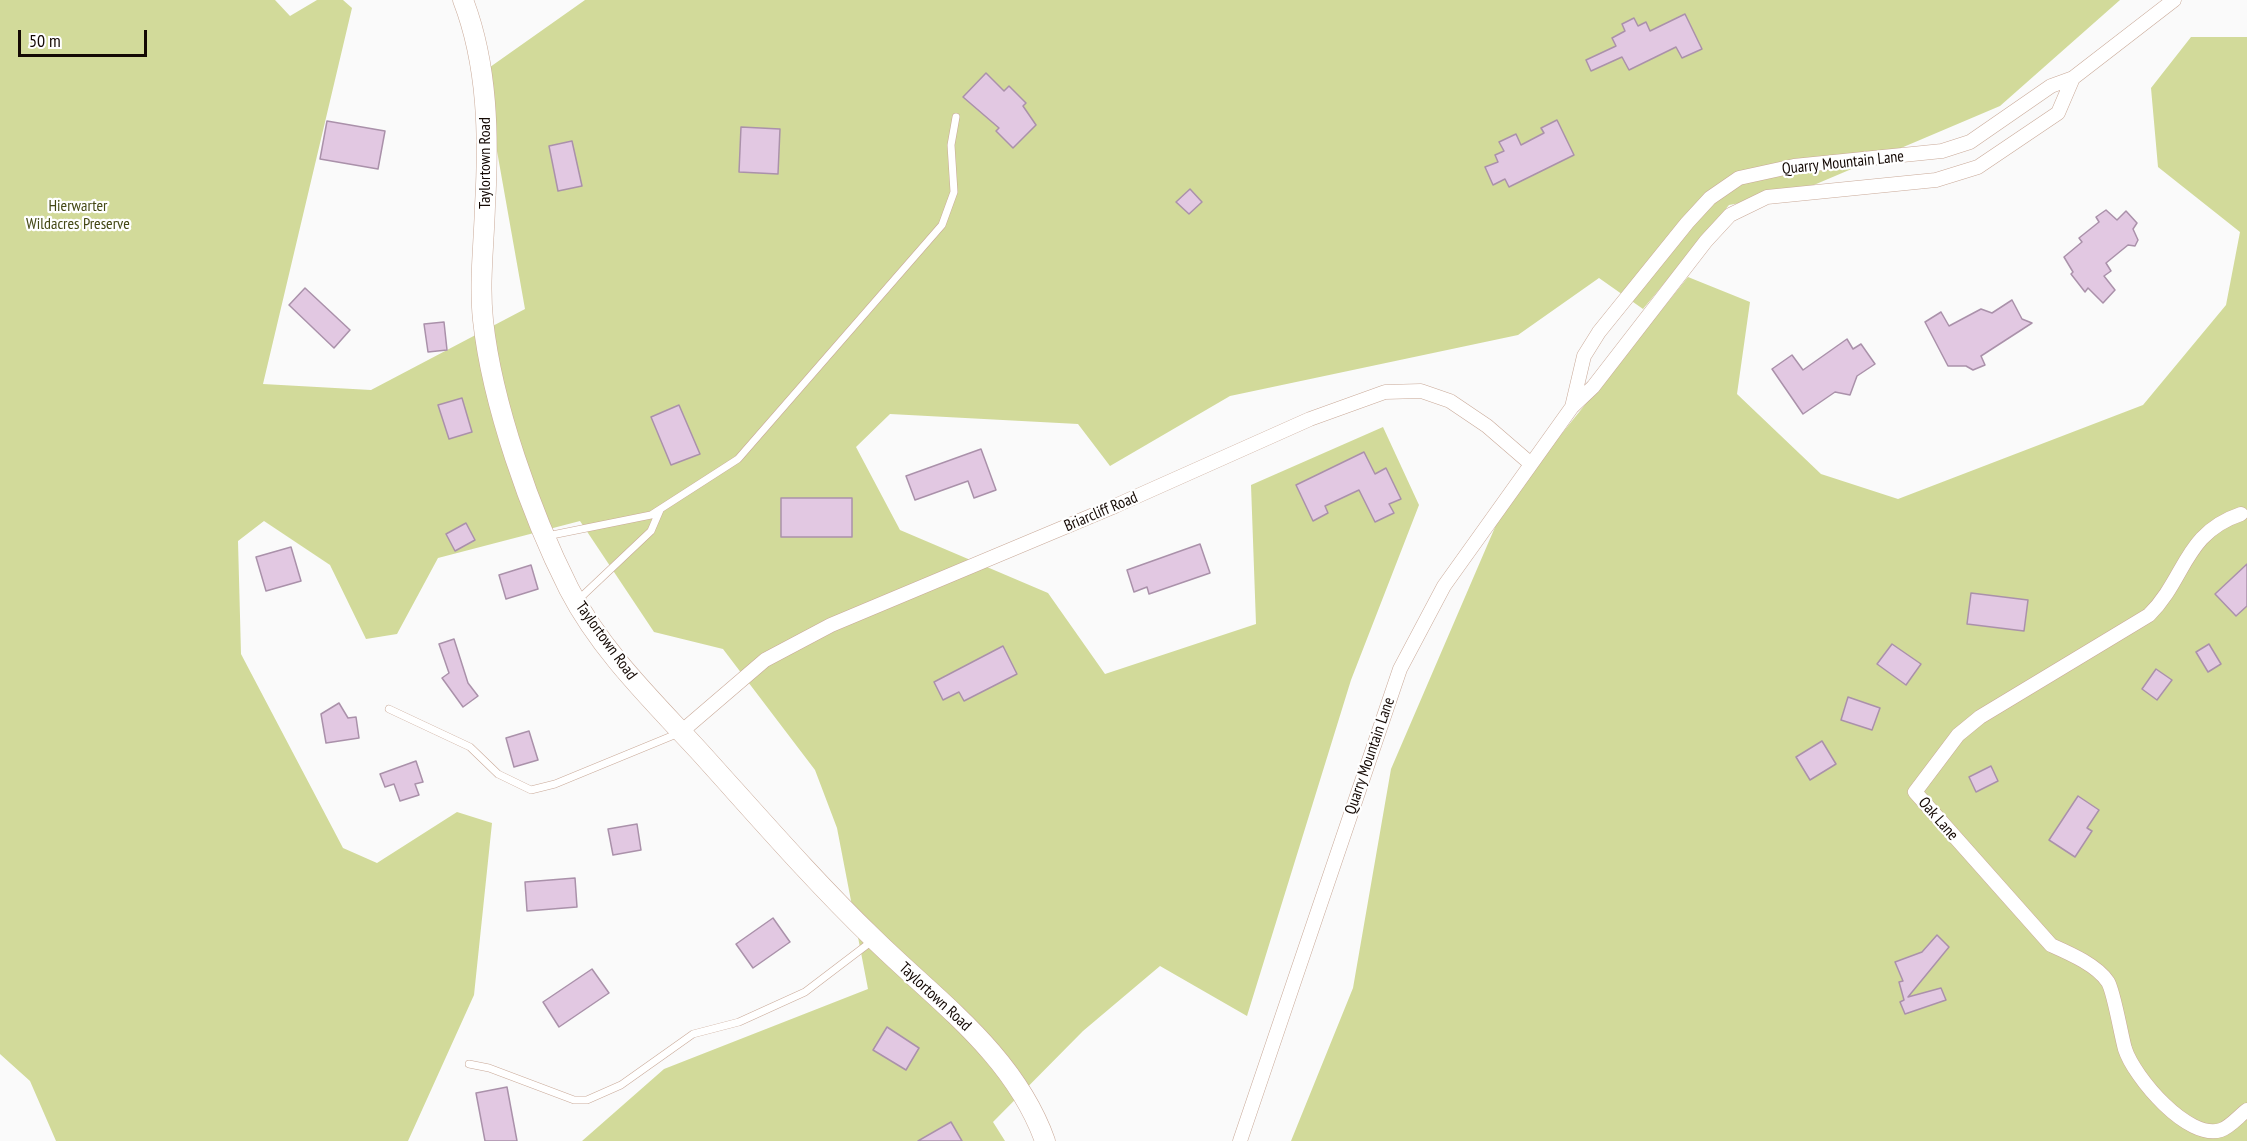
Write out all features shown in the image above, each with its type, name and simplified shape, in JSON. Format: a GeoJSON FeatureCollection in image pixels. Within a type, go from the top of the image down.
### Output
{"type":"FeatureCollection","features":[{"type":"Feature","properties":{"kind":"street","name":"Taylortown Road"},"geometry":{"type":"LineString","coordinates":[[463,0],[477,46],[484,92],[487,142],[482,285],[483,321],[492,372],[510,436],[547,536],[576,602],[618,662],[804,868],[1005,1066],[1035,1111],[1046,1141]]}},
{"type":"Feature","properties":{"kind":"street","name":"Quarry Mountain Lane"},"geometry":{"type":"LineString","coordinates":[[1572,407],[1584,356],[1599,332],[1695,214],[1710,198],[1739,178],[1794,166],[1942,152],[1970,142],[2051,86],[2073,78],[2174,0]]}},
{"type":"Feature","properties":{"kind":"street","name":"Quarry Mountain Lane"},"geometry":{"type":"LineString","coordinates":[[1240,1141],[1400,669],[1444,586],[1572,407],[1593,387],[1730,215],[1767,197],[1915,182],[1964,173],[1988,162],[2058,113],[2073,78]]}},
{"type":"Feature","properties":{"kind":"street"},"geometry":{"type":"LineString","coordinates":[[1912,156],[1915,182]]}},
{"type":"Feature","properties":{"kind":"street"},"geometry":{"type":"LineString","coordinates":[[1695,214],[1716,230]]}},
{"type":"Feature","properties":{"kind":"street","name":"Briarcliff Road"},"geometry":{"type":"LineString","coordinates":[[681,732],[765,660],[831,624],[1104,510],[1310,419],[1385,392],[1421,391],[1450,401],[1487,426],[1531,464]]}},
{"type":"Feature","properties":{"kind":"street","name":"Oak Lane"},"geometry":{"type":"LineString","coordinates":[[2241,514],[2222,520],[2202,535],[2162,603],[2149,615],[1980,717],[1958,735],[1915,792],[2051,945],[2079,957],[2108,983],[2126,1053],[2138,1074],[2169,1110],[2187,1125],[2210,1131],[2221,1130],[2247,1110]]}},
{"type":"Feature","properties":{"kind":"lane"},"geometry":{"type":"LineString","coordinates":[[547,536],[651,514],[738,459],[942,225],[954,192],[951,145],[956,117]]}},
{"type":"Feature","properties":{"kind":"lane"},"geometry":{"type":"LineString","coordinates":[[576,602],[651,531],[661,509]]}},
{"type":"Feature","properties":{"kind":"lane"},"geometry":{"type":"LineString","coordinates":[[388,709],[470,747],[498,774],[531,790],[555,784],[681,732]]}},
{"type":"Feature","properties":{"kind":"lane"},"geometry":{"type":"LineString","coordinates":[[469,1064],[489,1068],[574,1100],[587,1100],[621,1085],[693,1034],[739,1022],[805,992],[874,939]]}},
{"type":"Feature","properties":{"kind":"green space","name":"Hierwarter Wildacres Preserve"},"geometry":{"type":"Polygon","coordinates":[[[0,0],[275,0],[290,16],[317,0],[343,0],[352,8],[263,384],[371,390],[525,309],[483,72],[585,0],[2120,0],[2000,106],[1795,193],[1729,205],[1643,309],[1599,278],[1518,335],[1230,396],[1110,466],[1078,424],[890,414],[856,447],[900,530],[1048,593],[1105,674],[1256,624],[1251,485],[1383,427],[1419,505],[1351,680],[1247,1016],[1160,966],[1083,1031],[993,1122],[1005,1141],[582,1141],[664,1069],[868,989],[837,828],[815,770],[723,649],[654,632],[580,521],[438,558],[397,634],[366,639],[330,565],[264,521],[238,541],[241,654],[343,848],[377,863],[457,812],[492,823],[474,995],[408,1141],[56,1141],[30,1081],[0,1054],[0,0]]]}},
{"type":"Feature","properties":{"kind":"green space"},"geometry":{"type":"Polygon","coordinates":[[[2191,37],[2247,37],[2247,1141],[1291,1141],[1353,988],[1391,769],[1505,504],[1688,277],[1750,302],[1737,394],[1821,474],[1898,499],[2143,405],[2226,305],[2240,232],[2158,167],[2151,88],[2191,37]]]}},
{"type":"Feature","properties":{"kind":"building"},"geometry":{"type":"Polygon","coordinates":[[[1685,14],[1702,49],[1682,58],[1676,47],[1629,70],[1622,57],[1591,71],[1586,60],[1616,46],[1612,38],[1625,31],[1622,24],[1634,18],[1638,26],[1646,22],[1650,31],[1685,14]]]}},
{"type":"Feature","properties":{"kind":"building"},"geometry":{"type":"Polygon","coordinates":[[[986,73],[1004,91],[1009,86],[1026,103],[1023,106],[1036,125],[1013,148],[996,131],[999,128],[963,97],[986,73]]]}},
{"type":"Feature","properties":{"kind":"building"},"geometry":{"type":"Polygon","coordinates":[[[1557,120],[1574,155],[1509,187],[1505,179],[1493,185],[1485,167],[1498,162],[1495,155],[1504,151],[1499,142],[1516,134],[1521,145],[1544,133],[1541,128],[1557,120]]]}},
{"type":"Feature","properties":{"kind":"building"},"geometry":{"type":"Polygon","coordinates":[[[327,121],[385,131],[378,169],[320,159],[327,121]]]}},
{"type":"Feature","properties":{"kind":"building"},"geometry":{"type":"Polygon","coordinates":[[[741,127],[780,129],[778,174],[739,172],[741,127]]]}},
{"type":"Feature","properties":{"kind":"building"},"geometry":{"type":"Polygon","coordinates":[[[572,141],[582,186],[558,191],[549,146],[572,141]]]}},
{"type":"Feature","properties":{"kind":"building"},"geometry":{"type":"Polygon","coordinates":[[[1190,189],[1202,202],[1189,214],[1176,202],[1190,189]]]}},
{"type":"Feature","properties":{"kind":"building"},"geometry":{"type":"Polygon","coordinates":[[[2106,210],[2117,220],[2126,211],[2137,223],[2133,229],[2138,240],[2135,246],[2128,245],[2106,263],[2111,271],[2104,276],[2115,290],[2103,303],[2088,288],[2085,292],[2071,274],[2073,272],[2064,257],[2082,242],[2079,238],[2099,222],[2096,217],[2106,210]]]}},
{"type":"Feature","properties":{"kind":"building"},"geometry":{"type":"Polygon","coordinates":[[[305,288],[350,330],[334,348],[289,305],[305,288]]]}},
{"type":"Feature","properties":{"kind":"building"},"geometry":{"type":"Polygon","coordinates":[[[2012,300],[2022,319],[2032,323],[1981,356],[1985,365],[1973,370],[1966,366],[1948,366],[1925,322],[1941,312],[1949,326],[1981,309],[1992,313],[2012,300]]]}},
{"type":"Feature","properties":{"kind":"building"},"geometry":{"type":"Polygon","coordinates":[[[444,322],[447,350],[428,352],[424,324],[444,322]]]}},
{"type":"Feature","properties":{"kind":"building"},"geometry":{"type":"Polygon","coordinates":[[[1847,339],[1853,349],[1861,344],[1875,364],[1857,376],[1850,395],[1835,392],[1803,414],[1772,369],[1792,355],[1803,370],[1847,339]]]}},
{"type":"Feature","properties":{"kind":"building"},"geometry":{"type":"Polygon","coordinates":[[[462,398],[472,432],[449,439],[438,405],[462,398]]]}},
{"type":"Feature","properties":{"kind":"building"},"geometry":{"type":"Polygon","coordinates":[[[679,405],[700,454],[671,465],[651,417],[679,405]]]}},
{"type":"Feature","properties":{"kind":"building"},"geometry":{"type":"Polygon","coordinates":[[[981,449],[996,490],[974,498],[968,481],[915,500],[906,476],[981,449]]]}},
{"type":"Feature","properties":{"kind":"building"},"geometry":{"type":"Polygon","coordinates":[[[1364,452],[1375,474],[1386,468],[1401,499],[1389,504],[1394,513],[1375,522],[1359,490],[1325,506],[1328,513],[1313,521],[1296,485],[1364,452]]]}},
{"type":"Feature","properties":{"kind":"building"},"geometry":{"type":"Polygon","coordinates":[[[781,498],[852,498],[852,537],[781,537],[781,498]]]}},
{"type":"Feature","properties":{"kind":"building"},"geometry":{"type":"Polygon","coordinates":[[[466,523],[475,540],[455,551],[446,534],[466,523]]]}},
{"type":"Feature","properties":{"kind":"building"},"geometry":{"type":"Polygon","coordinates":[[[1200,544],[1210,573],[1149,594],[1147,587],[1134,592],[1127,570],[1200,544]]]}},
{"type":"Feature","properties":{"kind":"building"},"geometry":{"type":"Polygon","coordinates":[[[291,547],[301,581],[266,591],[256,557],[291,547]]]}},
{"type":"Feature","properties":{"kind":"building"},"geometry":{"type":"Polygon","coordinates":[[[2247,564],[2247,606],[2236,616],[2215,594],[2247,564]]]}},
{"type":"Feature","properties":{"kind":"building"},"geometry":{"type":"Polygon","coordinates":[[[531,565],[538,589],[506,599],[499,575],[531,565]]]}},
{"type":"Feature","properties":{"kind":"building"},"geometry":{"type":"Polygon","coordinates":[[[1971,593],[2028,600],[2024,631],[1967,624],[1971,593]]]}},
{"type":"Feature","properties":{"kind":"building"},"geometry":{"type":"Polygon","coordinates":[[[454,639],[468,683],[478,696],[463,707],[442,678],[449,673],[439,644],[454,639]]]}},
{"type":"Feature","properties":{"kind":"building"},"geometry":{"type":"Polygon","coordinates":[[[1892,644],[1921,664],[1906,685],[1877,664],[1892,644]]]}},
{"type":"Feature","properties":{"kind":"building"},"geometry":{"type":"Polygon","coordinates":[[[2209,644],[2221,664],[2208,672],[2196,652],[2209,644]]]}},
{"type":"Feature","properties":{"kind":"building"},"geometry":{"type":"Polygon","coordinates":[[[1003,646],[1017,674],[964,701],[959,692],[943,700],[934,682],[1003,646]]]}},
{"type":"Feature","properties":{"kind":"building"},"geometry":{"type":"Polygon","coordinates":[[[2156,669],[2172,680],[2157,700],[2142,689],[2156,669]]]}},
{"type":"Feature","properties":{"kind":"building"},"geometry":{"type":"Polygon","coordinates":[[[1848,697],[1880,708],[1872,730],[1841,720],[1848,697]]]}},
{"type":"Feature","properties":{"kind":"building"},"geometry":{"type":"Polygon","coordinates":[[[339,703],[348,718],[356,717],[359,738],[326,743],[321,714],[339,703]]]}},
{"type":"Feature","properties":{"kind":"building"},"geometry":{"type":"Polygon","coordinates":[[[529,731],[538,760],[514,767],[506,738],[529,731]]]}},
{"type":"Feature","properties":{"kind":"building"},"geometry":{"type":"Polygon","coordinates":[[[1822,741],[1836,764],[1810,780],[1796,757],[1822,741]]]}},
{"type":"Feature","properties":{"kind":"building"},"geometry":{"type":"Polygon","coordinates":[[[416,761],[423,782],[415,784],[419,795],[400,801],[394,784],[385,787],[380,774],[416,761]]]}},
{"type":"Feature","properties":{"kind":"building"},"geometry":{"type":"Polygon","coordinates":[[[1991,766],[1998,781],[1976,792],[1969,777],[1991,766]]]}},
{"type":"Feature","properties":{"kind":"building"},"geometry":{"type":"Polygon","coordinates":[[[2078,796],[2099,810],[2087,828],[2092,831],[2075,857],[2049,840],[2078,796]]]}},
{"type":"Feature","properties":{"kind":"building"},"geometry":{"type":"Polygon","coordinates":[[[637,824],[641,850],[613,855],[608,829],[637,824]]]}},
{"type":"Feature","properties":{"kind":"building"},"geometry":{"type":"Polygon","coordinates":[[[575,878],[577,907],[527,911],[525,882],[575,878]]]}},
{"type":"Feature","properties":{"kind":"building"},"geometry":{"type":"Polygon","coordinates":[[[773,918],[790,942],[753,968],[736,944],[773,918]]]}},
{"type":"Feature","properties":{"kind":"building"},"geometry":{"type":"Polygon","coordinates":[[[1937,935],[1949,947],[1908,997],[1941,988],[1946,1000],[1905,1014],[1900,1002],[1904,1000],[1899,982],[1903,981],[1895,962],[1922,952],[1937,935]]]}},
{"type":"Feature","properties":{"kind":"building"},"geometry":{"type":"Polygon","coordinates":[[[592,969],[609,993],[559,1027],[543,1002],[592,969]]]}},
{"type":"Feature","properties":{"kind":"building"},"geometry":{"type":"Polygon","coordinates":[[[887,1027],[919,1048],[906,1070],[873,1050],[887,1027]]]}},
{"type":"Feature","properties":{"kind":"building"},"geometry":{"type":"Polygon","coordinates":[[[507,1087],[517,1141],[485,1141],[476,1093],[507,1087]]]}},
{"type":"Feature","properties":{"kind":"building"},"geometry":{"type":"Polygon","coordinates":[[[951,1122],[962,1141],[918,1141],[951,1122]]]}}]}
